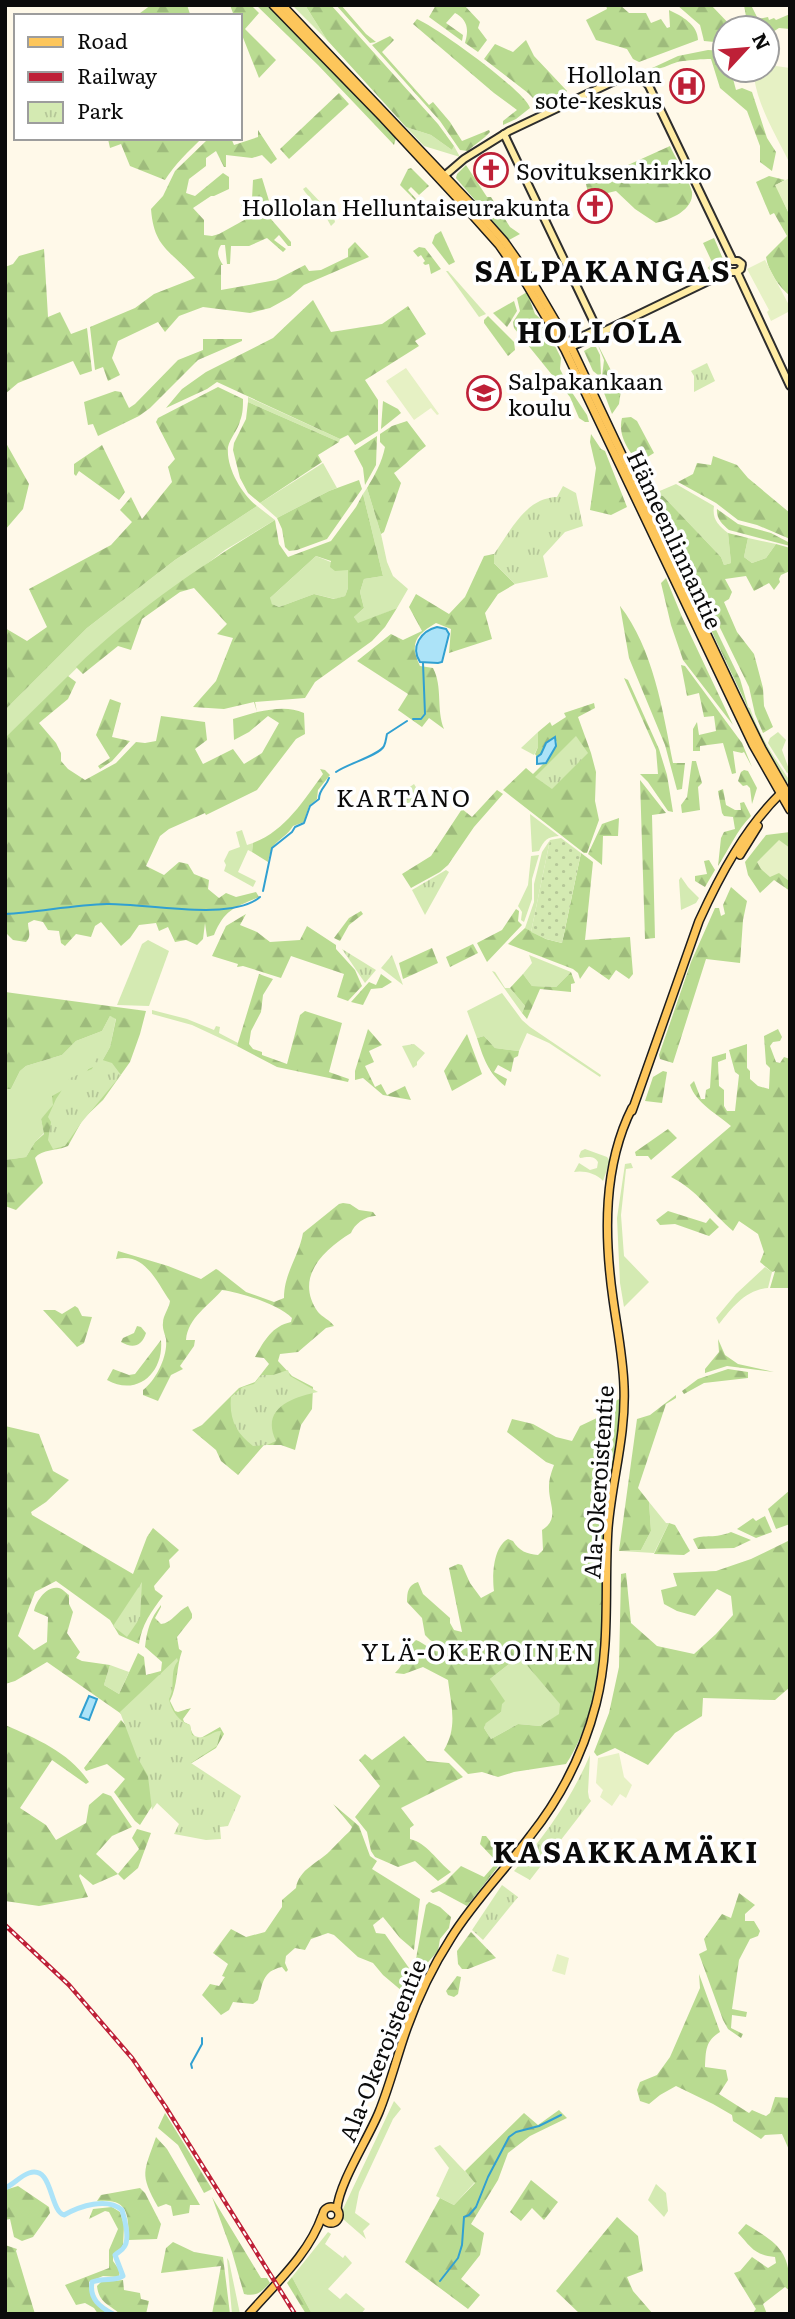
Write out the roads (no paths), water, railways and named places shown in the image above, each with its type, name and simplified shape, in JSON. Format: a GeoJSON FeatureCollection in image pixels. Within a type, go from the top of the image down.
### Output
{"type":"FeatureCollection","features":[{"type":"Feature","properties":{"kind":"main road","name":"Hämeenlinnantie"},"geometry":{"type":"LineString","coordinates":[[273,5],[487,222],[519,261],[567,346],[786,793],[790,810]]}},
{"type":"Feature","properties":{"kind":"main road","name":"Hämeenlinnantie"},"geometry":{"type":"LineString","coordinates":[[284,5],[443,179]]}},
{"type":"Feature","properties":{"kind":"main road"},"geometry":{"type":"LineString","coordinates":[[443,179],[503,134],[625,76],[641,77],[649,86],[790,386]]}},
{"type":"Feature","properties":{"kind":"main road"},"geometry":{"type":"LineString","coordinates":[[503,134],[598,331]]}},
{"type":"Feature","properties":{"kind":"main road"},"geometry":{"type":"LineString","coordinates":[[567,346],[733,268]]}},
{"type":"Feature","properties":{"kind":"main road","name":"Ala-Okeroistentie"},"geometry":{"type":"LineString","coordinates":[[334,2208],[379,2111],[408,2025],[430,1975],[462,1921],[554,1803],[582,1745],[597,1701],[607,1643],[608,1528],[624,1411],[623,1363],[610,1277],[608,1191],[615,1157],[621,1133],[704,920],[725,878],[759,824],[786,793]]}},
{"type":"Feature","properties":{"kind":"main road"},"geometry":{"type":"LineString","coordinates":[[250,2314],[325,2219],[324,2211],[334,2208],[339,2216],[333,2223],[325,2219]]}},
{"type":"Feature","properties":{"kind":"water"},"geometry":{"type":"Polygon","coordinates":[[[437,627],[446,629],[449,634],[442,662],[420,662],[416,651],[419,640],[426,632],[437,627]]]}},
{"type":"Feature","properties":{"kind":"water"},"geometry":{"type":"Polygon","coordinates":[[[555,737],[556,746],[546,763],[537,764],[537,757],[546,743],[555,737]]]}},
{"type":"Feature","properties":{"kind":"water"},"geometry":{"type":"Polygon","coordinates":[[[89,1696],[97,1699],[89,1720],[80,1717],[89,1696]]]}},
{"type":"Feature","properties":{"kind":"waterway"},"geometry":{"type":"LineString","coordinates":[[413,719],[421,719],[425,714],[423,663]]}},
{"type":"Feature","properties":{"kind":"waterway"},"geometry":{"type":"LineString","coordinates":[[336,772],[381,749],[387,734],[407,721]]}},
{"type":"Feature","properties":{"kind":"waterway"},"geometry":{"type":"LineString","coordinates":[[263,891],[272,848],[295,827],[304,823],[310,806],[319,799],[329,778]]}},
{"type":"Feature","properties":{"kind":"waterway"},"geometry":{"type":"LineString","coordinates":[[5,914],[107,904],[209,910],[247,904],[260,897]]}},
{"type":"Feature","properties":{"kind":"waterway"},"geometry":{"type":"LineString","coordinates":[[192,2068],[191,2064],[202,2044],[202,2038]]}},
{"type":"Feature","properties":{"kind":"waterway"},"geometry":{"type":"LineString","coordinates":[[440,2281],[458,2258],[464,2217],[476,2207],[509,2137],[561,2115]]}},
{"type":"Feature","properties":{"kind":"waterway"},"geometry":{"type":"LineString","coordinates":[[5,2188],[26,2174],[37,2172],[47,2181],[56,2205],[64,2215],[101,2203],[122,2210],[127,2240],[115,2255],[123,2276],[92,2282],[92,2293],[96,2302],[113,2314]]}},
{"type":"Feature","properties":{"kind":"railway"},"geometry":{"type":"LineString","coordinates":[[5,1925],[69,1985],[132,2058],[295,2314]]}},
{"type":"Feature","properties":{"kind":"place","name":"Hollolan sote-keskus"},"geometry":{"type":"Point","coordinates":[687,86]}},
{"type":"Feature","properties":{"kind":"place","name":"Sovituksenkirkko"},"geometry":{"type":"Point","coordinates":[491,170]}},
{"type":"Feature","properties":{"kind":"place","name":"Hollolan Helluntaiseurakunta"},"geometry":{"type":"Point","coordinates":[595,206]}},
{"type":"Feature","properties":{"kind":"place","name":"Salpakankaan koulu"},"geometry":{"type":"Point","coordinates":[484,393]}},
{"type":"Feature","properties":{"kind":"district","name":"SALPAKANGAS"},"geometry":{"type":"Point","coordinates":[603,269]}},
{"type":"Feature","properties":{"kind":"district","name":"HOLLOLA"},"geometry":{"type":"Point","coordinates":[600,330]}},
{"type":"Feature","properties":{"kind":"district","name":"KARTANO"},"geometry":{"type":"Point","coordinates":[404,796]}},
{"type":"Feature","properties":{"kind":"district","name":"YLÄ-OKEROINEN"},"geometry":{"type":"Point","coordinates":[479,1650]}},
{"type":"Feature","properties":{"kind":"district","name":"KASAKKAMÄKI"},"geometry":{"type":"Point","coordinates":[626,1850]}}]}
